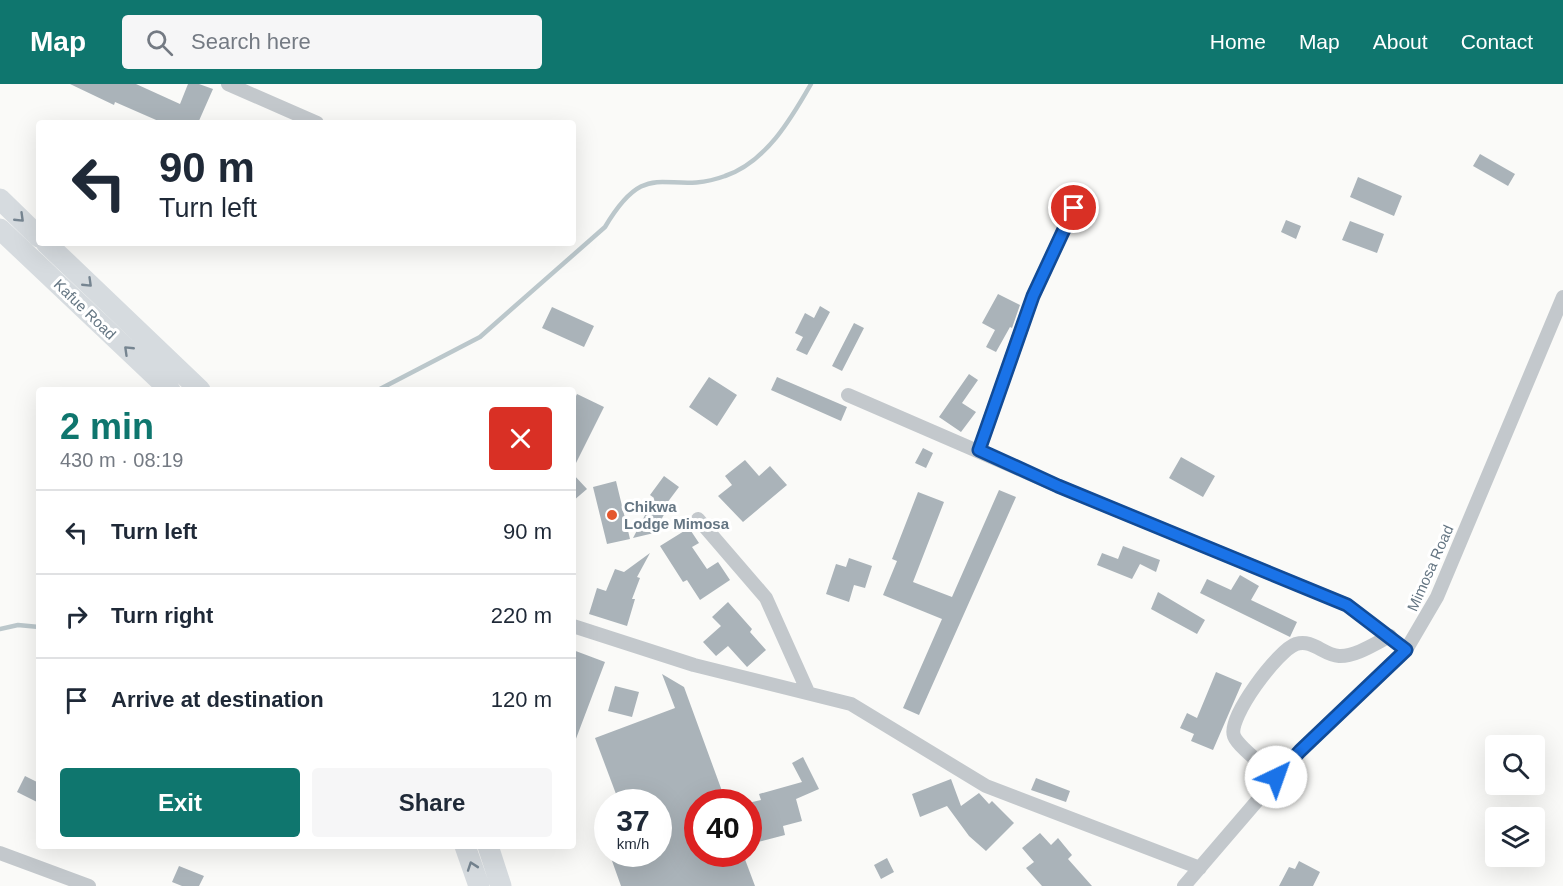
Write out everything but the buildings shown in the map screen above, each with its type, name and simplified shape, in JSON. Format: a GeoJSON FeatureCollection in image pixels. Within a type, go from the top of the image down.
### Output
{"type":"FeatureCollection","features":[{"type":"Feature","properties":{"kind":"highway"},"geometry":{"type":"LineString","coordinates":[[0,199],[36,234]]}},
{"type":"Feature","properties":{"kind":"highway","name":"Kafue Road"},"geometry":{"type":"LineString","coordinates":[[0,229],[167,387]]}},
{"type":"Feature","properties":{"kind":"highway","name":"Kafue Road"},"geometry":{"type":"LineString","coordinates":[[49,246],[197,387]]}},
{"type":"Feature","properties":{"kind":"highway"},"geometry":{"type":"LineString","coordinates":[[466,849],[479,886]]}},
{"type":"Feature","properties":{"kind":"highway"},"geometry":{"type":"LineString","coordinates":[[489,849],[501,886]]}},
{"type":"Feature","properties":{"kind":"street"},"geometry":{"type":"LineString","coordinates":[[228,84],[310,120]]}},
{"type":"Feature","properties":{"kind":"street"},"geometry":{"type":"LineString","coordinates":[[979,450],[1033,296],[1074,208]]}},
{"type":"Feature","properties":{"kind":"street","name":"Mimosa Road"},"geometry":{"type":"LineString","coordinates":[[1184,886],[1300,751],[1406,650],[1437,597],[1563,297]]}},
{"type":"Feature","properties":{"kind":"street"},"geometry":{"type":"LineString","coordinates":[[848,395],[1058,486],[1347,605],[1406,650]]}},
{"type":"Feature","properties":{"kind":"street"},"geometry":{"type":"LineString","coordinates":[[698,519],[766,598],[808,692]]}},
{"type":"Feature","properties":{"kind":"street"},"geometry":{"type":"LineString","coordinates":[[576,627],[693,665],[851,704],[986,786],[1200,868]]}},
{"type":"Feature","properties":{"kind":"street"},"geometry":{"type":"LineString","coordinates":[[1276,777],[1236,739],[1233,729],[1244,706],[1277,657],[1294,645],[1306,643],[1334,655],[1345,656],[1390,636]]}},
{"type":"Feature","properties":{"kind":"street"},"geometry":{"type":"LineString","coordinates":[[0,853],[89,886]]}},
{"type":"Feature","properties":{"kind":"waterway"},"geometry":{"type":"LineString","coordinates":[[384,387],[480,337],[605,227],[620,204],[634,191],[647,184],[659,182],[688,183],[725,176],[753,161],[786,125],[811,84]]}},
{"type":"Feature","properties":{"kind":"waterway"},"geometry":{"type":"LineString","coordinates":[[0,629],[18,625],[36,627]]}},
{"type":"Feature","properties":{"kind":"place","name":"Chikwa Lodge Mimosa"},"geometry":{"type":"Point","coordinates":[612,515]}},
{"type":"Feature","properties":{"kind":"route"},"geometry":{"type":"LineString","coordinates":[[1074,208],[1033,296],[979,450],[1058,486],[1335,599],[1355,609],[1406,650],[1300,751],[1276,777]]}}]}
